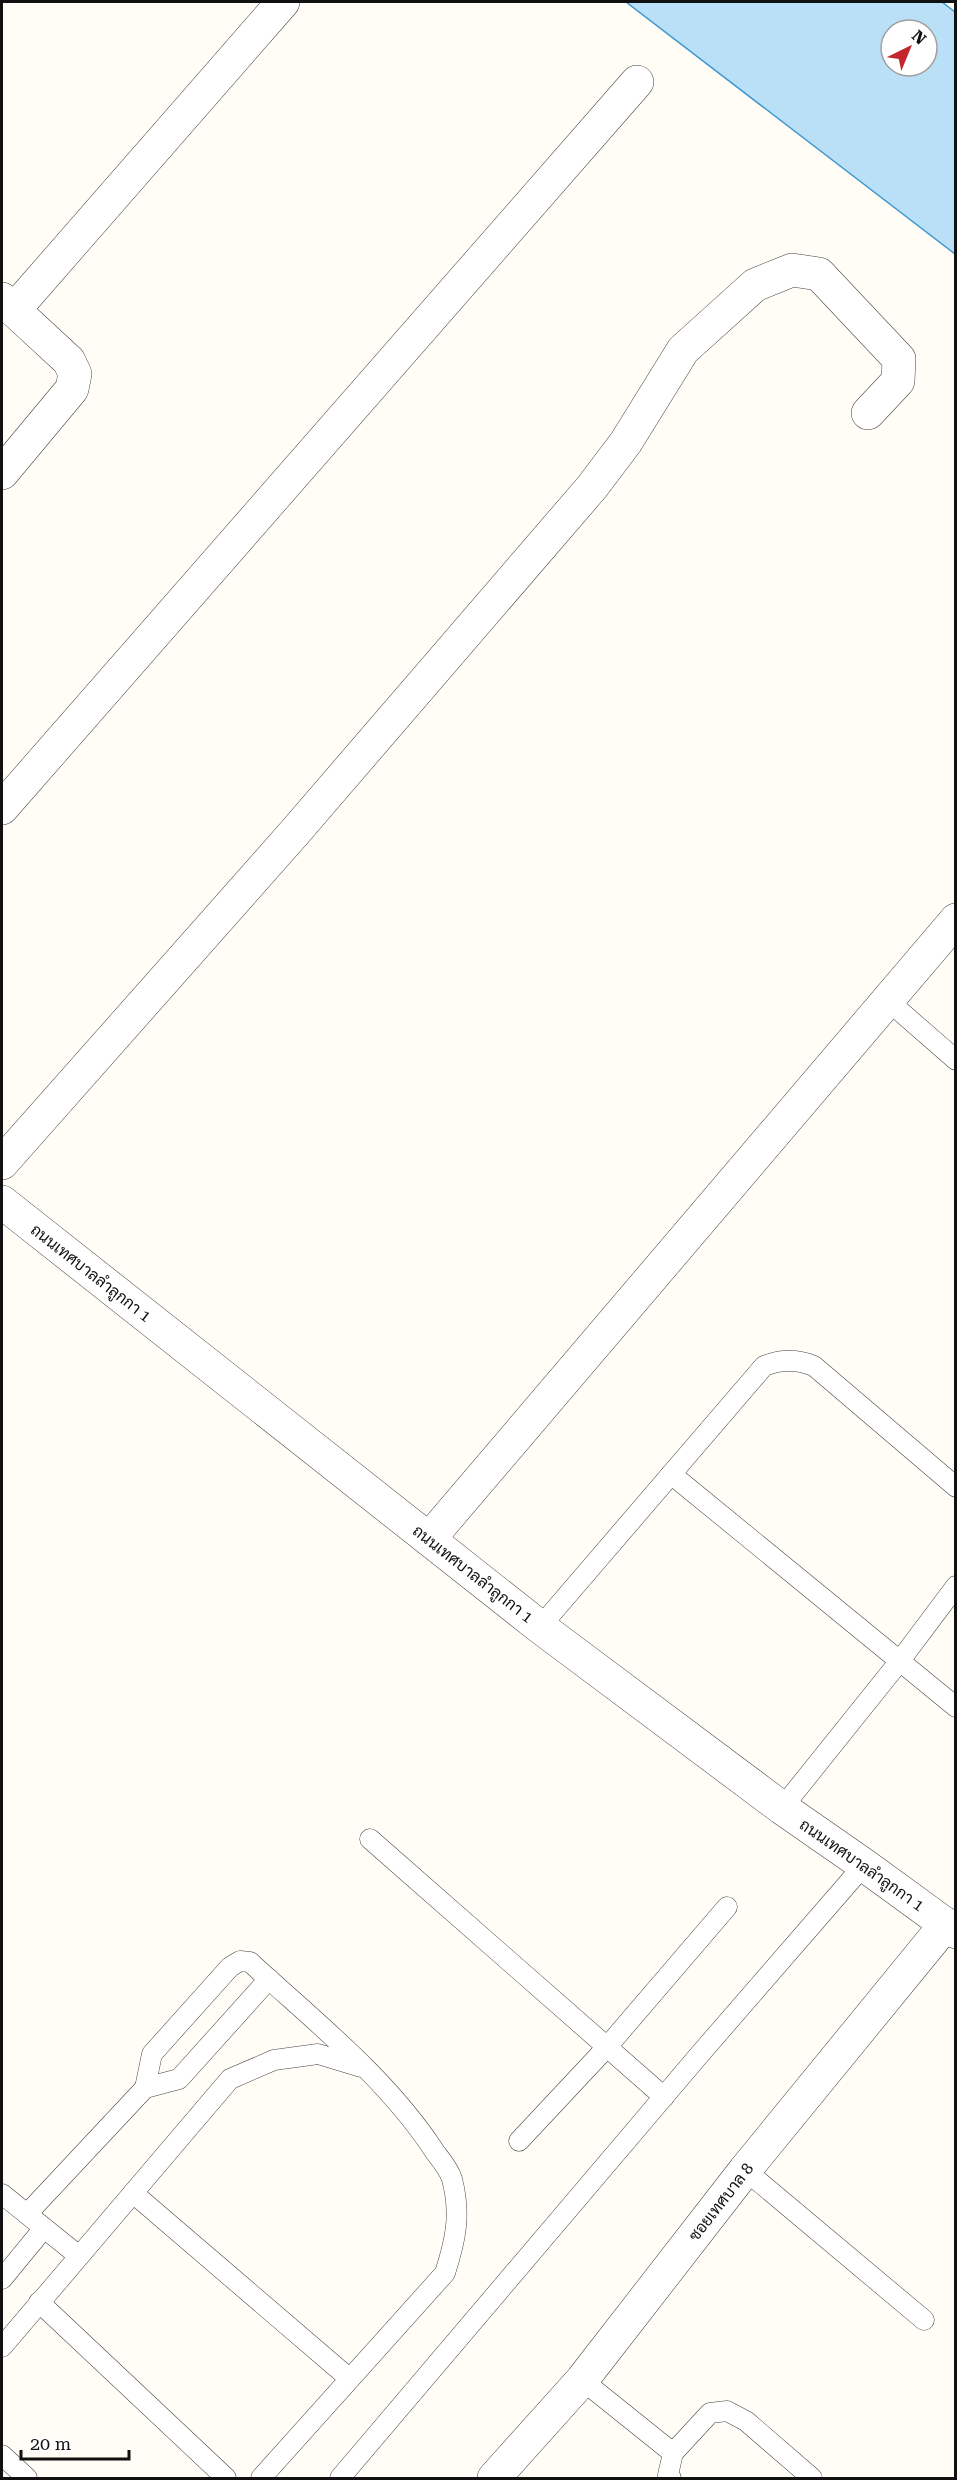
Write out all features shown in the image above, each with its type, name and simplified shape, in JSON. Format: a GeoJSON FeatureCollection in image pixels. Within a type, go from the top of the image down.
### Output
{"type":"FeatureCollection","features":[{"type":"Feature","properties":{"kind":"street"},"geometry":{"type":"LineString","coordinates":[[2,473],[72,389],[75,374],[69,361],[8,304],[283,2]]}},
{"type":"Feature","properties":{"kind":"street"},"geometry":{"type":"LineString","coordinates":[[2,808],[637,82]]}},
{"type":"Feature","properties":{"kind":"street"},"geometry":{"type":"LineString","coordinates":[[2,1162],[295,832],[592,487],[626,442],[683,350],[755,285],[792,270],[819,274],[899,359],[898,381],[868,413]]}},
{"type":"Feature","properties":{"kind":"street"},"geometry":{"type":"LineString","coordinates":[[429,1539],[886,999],[956,920]]}},
{"type":"Feature","properties":{"kind":"street","name":"ถนนเทศบาลลำลูกกา 1"},"geometry":{"type":"LineString","coordinates":[[2,1202],[540,1627],[782,1808],[951,1928]]}},
{"type":"Feature","properties":{"kind":"street","name":"ซอยเทศบาล 8"},"geometry":{"type":"LineString","coordinates":[[494,2478],[582,2380],[745,2170],[951,1928]]}},
{"type":"Feature","properties":{"kind":"lane"},"geometry":{"type":"LineString","coordinates":[[886,999],[956,1060]]}},
{"type":"Feature","properties":{"kind":"lane"},"geometry":{"type":"LineString","coordinates":[[540,1627],[764,1366],[789,1360],[806,1362],[828,1376],[956,1487]]}},
{"type":"Feature","properties":{"kind":"lane"},"geometry":{"type":"LineString","coordinates":[[671,1474],[956,1707]]}},
{"type":"Feature","properties":{"kind":"lane"},"geometry":{"type":"LineString","coordinates":[[782,1808],[899,1662],[956,1586]]}},
{"type":"Feature","properties":{"kind":"lane"},"geometry":{"type":"LineString","coordinates":[[370,1839],[664,2097]]}},
{"type":"Feature","properties":{"kind":"lane"},"geometry":{"type":"LineString","coordinates":[[340,2478],[864,1865]]}},
{"type":"Feature","properties":{"kind":"lane"},"geometry":{"type":"LineString","coordinates":[[519,2141],[606,2047],[727,1907]]}},
{"type":"Feature","properties":{"kind":"lane"},"geometry":{"type":"LineString","coordinates":[[27,2214],[145,2088],[152,2054],[230,1967],[240,1961],[250,1962],[269,1979],[366,2069],[416,2122],[451,2176],[457,2205],[456,2238],[445,2273],[261,2478]]}},
{"type":"Feature","properties":{"kind":"lane"},"geometry":{"type":"LineString","coordinates":[[145,2088],[179,2079],[269,1979]]}},
{"type":"Feature","properties":{"kind":"lane"},"geometry":{"type":"LineString","coordinates":[[2,2347],[230,2079],[274,2060],[318,2054],[366,2069]]}},
{"type":"Feature","properties":{"kind":"lane"},"geometry":{"type":"LineString","coordinates":[[745,2170],[924,2320]]}},
{"type":"Feature","properties":{"kind":"lane"},"geometry":{"type":"LineString","coordinates":[[132,2193],[350,2379]]}},
{"type":"Feature","properties":{"kind":"lane"},"geometry":{"type":"LineString","coordinates":[[2,2194],[79,2256]]}},
{"type":"Feature","properties":{"kind":"lane"},"geometry":{"type":"LineString","coordinates":[[2,2279],[44,2228]]}},
{"type":"Feature","properties":{"kind":"lane"},"geometry":{"type":"LineString","coordinates":[[39,2302],[226,2478]]}},
{"type":"Feature","properties":{"kind":"lane"},"geometry":{"type":"LineString","coordinates":[[582,2380],[673,2453]]}},
{"type":"Feature","properties":{"kind":"lane"},"geometry":{"type":"LineString","coordinates":[[671,2478],[668,2475],[673,2453],[710,2413],[727,2411],[746,2421],[812,2478]]}},
{"type":"Feature","properties":{"kind":"lane"},"geometry":{"type":"LineString","coordinates":[[2,2455],[27,2478]]}},
{"type":"Feature","properties":{"kind":"water"},"geometry":{"type":"Polygon","coordinates":[[[626,2],[942,2],[955,12],[955,254],[626,2]]]}}]}
